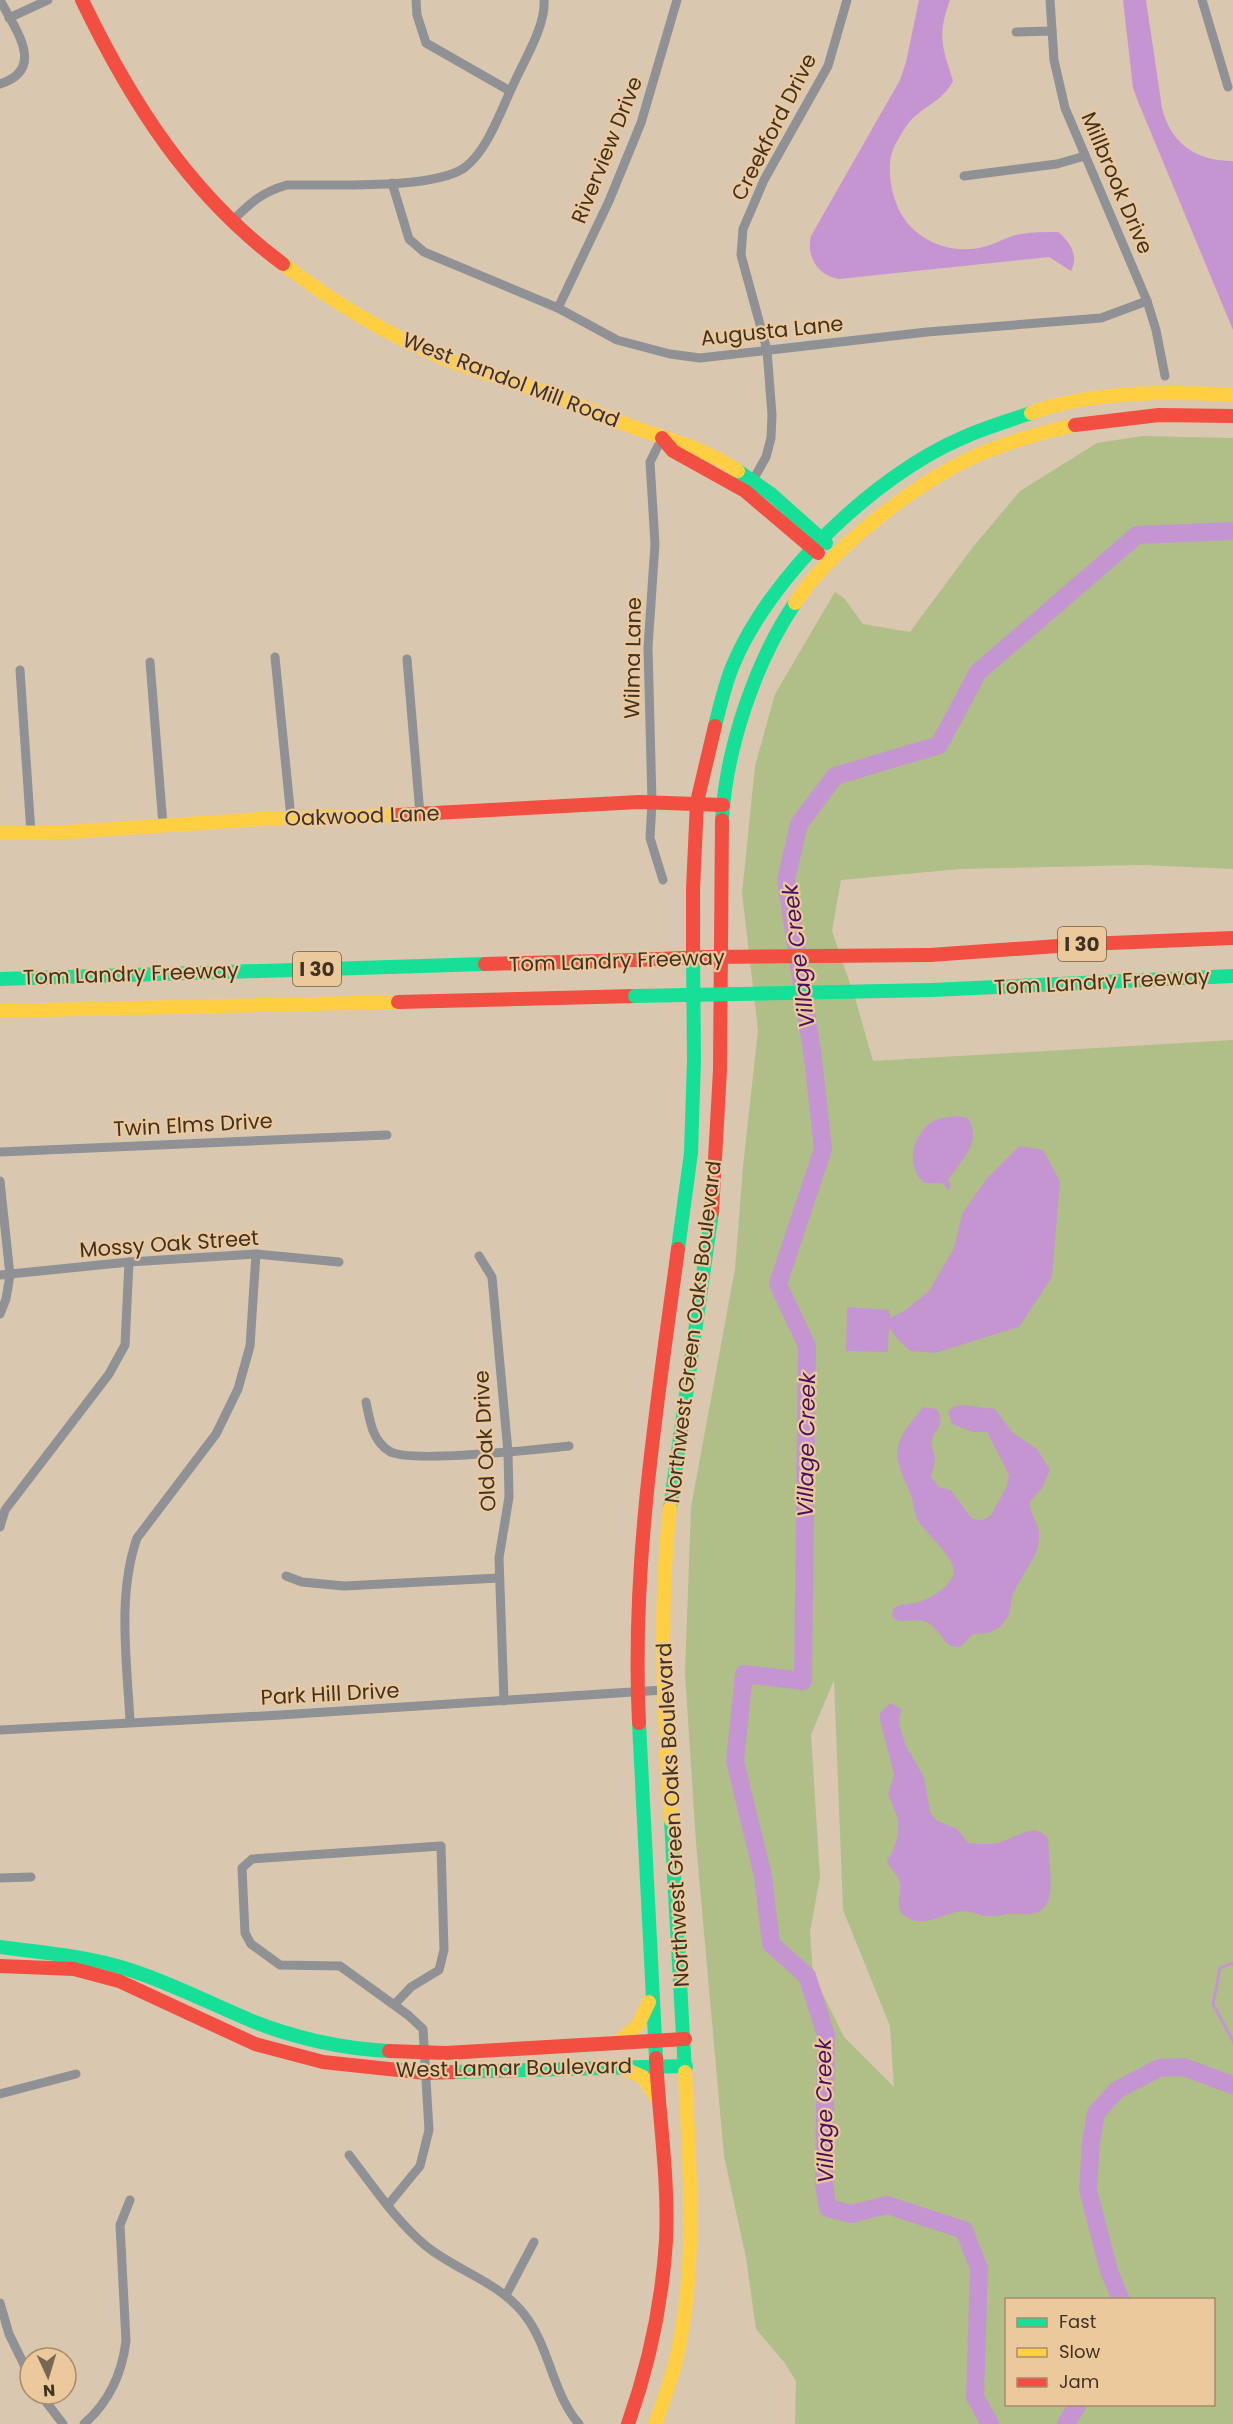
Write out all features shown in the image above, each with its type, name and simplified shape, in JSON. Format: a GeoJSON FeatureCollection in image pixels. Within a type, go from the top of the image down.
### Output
{"type":"FeatureCollection","features":[{"type":"Feature","properties":{"kind":"main road","name":"West Randol Mill Road"},"geometry":{"type":"LineString","coordinates":[[82,0],[119,77],[153,130],[180,166],[232,221],[315,290],[370,323],[437,355],[538,390],[662,438],[677,439],[697,447],[753,480],[832,557]]}},
{"type":"Feature","properties":{"kind":"main road","name":"Northwest Green Oaks Boulevard"},"geometry":{"type":"LineString","coordinates":[[628,2424],[641,2388],[662,2291],[666,2240],[665,2186],[654,2040],[637,1692],[638,1590],[644,1508],[691,1153],[694,1060],[693,889],[697,802],[702,770],[733,664],[756,622],[787,577],[817,544],[863,500],[913,465],[961,438],[1043,408],[1090,399],[1184,392],[1233,395]]}},
{"type":"Feature","properties":{"kind":"main road","name":"Northwest Green Oaks Boulevard"},"geometry":{"type":"LineString","coordinates":[[655,2424],[675,2365],[688,2291],[692,2215],[685,2039],[663,1690],[665,1569],[673,1471],[711,1224],[717,1158],[721,1060],[719,862],[728,767],[765,655],[796,601],[832,557],[863,530],[940,474],[1002,445],[1061,428],[1130,415],[1233,416]]}},
{"type":"Feature","properties":{"kind":"main road","name":"West Randol Mill Road"},"geometry":{"type":"LineString","coordinates":[[662,438],[673,451],[745,491],[817,544]]}},
{"type":"Feature","properties":{"kind":"main road","name":"Oakwood Lane"},"geometry":{"type":"LineString","coordinates":[[0,833],[291,818],[501,812],[652,802],[697,802],[723,805]]}},
{"type":"Feature","properties":{"kind":"main road","name":"Tom Landry Freeway"},"geometry":{"type":"LineString","coordinates":[[0,979],[707,957],[930,955],[1086,944],[1233,938]]}},
{"type":"Feature","properties":{"kind":"main road","name":"Tom Landry Freeway"},"geometry":{"type":"LineString","coordinates":[[0,1011],[932,990],[1102,984],[1233,976]]}},
{"type":"Feature","properties":{"kind":"main road","name":"West Lamar Boulevard"},"geometry":{"type":"LineString","coordinates":[[0,1947],[84,1958],[131,1970],[255,2022],[315,2040],[372,2050],[424,2054],[685,2039]]}},
{"type":"Feature","properties":{"kind":"main road","name":"West Lamar Boulevard"},"geometry":{"type":"LineString","coordinates":[[0,1966],[74,1969],[119,1981],[255,2044],[322,2062],[426,2073],[686,2066]]}},
{"type":"Feature","properties":{"kind":"main road"},"geometry":{"type":"LineString","coordinates":[[618,2043],[641,2022],[646,2013],[652,1988]]}},
{"type":"Feature","properties":{"kind":"main road"},"geometry":{"type":"LineString","coordinates":[[617,2067],[643,2077],[658,2101]]}},
{"type":"Feature","properties":{"kind":"street"},"geometry":{"type":"LineString","coordinates":[[0,0],[25,52],[26,62],[17,75],[0,84]]}},
{"type":"Feature","properties":{"kind":"street"},"geometry":{"type":"LineString","coordinates":[[9,18],[48,0]]}},
{"type":"Feature","properties":{"kind":"street"},"geometry":{"type":"LineString","coordinates":[[416,0],[417,15],[426,43],[510,90]]}},
{"type":"Feature","properties":{"kind":"street"},"geometry":{"type":"LineString","coordinates":[[232,221],[267,191],[287,185],[432,180],[465,167],[483,147],[510,90],[542,19],[544,0]]}},
{"type":"Feature","properties":{"kind":"street","name":"Riverview Drive"},"geometry":{"type":"LineString","coordinates":[[558,308],[609,201],[641,123],[677,0]]}},
{"type":"Feature","properties":{"kind":"street","name":"Creekford Drive"},"geometry":{"type":"LineString","coordinates":[[753,480],[766,457],[771,438],[772,415],[767,350],[741,255],[743,229],[764,180],[828,66],[847,0]]}},
{"type":"Feature","properties":{"kind":"street","name":"Millbrook Drive"},"geometry":{"type":"LineString","coordinates":[[1050,0],[1054,60],[1065,108],[1147,301],[1156,330],[1165,376]]}},
{"type":"Feature","properties":{"kind":"street"},"geometry":{"type":"LineString","coordinates":[[1202,0],[1228,87]]}},
{"type":"Feature","properties":{"kind":"street"},"geometry":{"type":"LineString","coordinates":[[1016,32],[1052,31]]}},
{"type":"Feature","properties":{"kind":"street"},"geometry":{"type":"LineString","coordinates":[[964,176],[1057,164],[1085,156]]}},
{"type":"Feature","properties":{"kind":"street","name":"Augusta Lane"},"geometry":{"type":"LineString","coordinates":[[392,183],[409,239],[424,252],[558,308],[616,340],[670,354],[700,358],[927,332],[1101,318],[1147,301]]}},
{"type":"Feature","properties":{"kind":"street","name":"Wilma Lane"},"geometry":{"type":"LineString","coordinates":[[662,438],[650,462],[655,544],[648,646],[652,802],[650,838],[663,880]]}},
{"type":"Feature","properties":{"kind":"street"},"geometry":{"type":"LineString","coordinates":[[275,657],[291,818]]}},
{"type":"Feature","properties":{"kind":"street"},"geometry":{"type":"LineString","coordinates":[[407,659],[420,814]]}},
{"type":"Feature","properties":{"kind":"street"},"geometry":{"type":"LineString","coordinates":[[150,662],[163,825]]}},
{"type":"Feature","properties":{"kind":"street"},"geometry":{"type":"LineString","coordinates":[[20,670],[31,833]]}},
{"type":"Feature","properties":{"kind":"street","name":"Twin Elms Drive"},"geometry":{"type":"LineString","coordinates":[[0,1152],[387,1135]]}},
{"type":"Feature","properties":{"kind":"street"},"geometry":{"type":"LineString","coordinates":[[0,1181],[6,1299],[0,1314]]}},
{"type":"Feature","properties":{"kind":"street"},"geometry":{"type":"LineString","coordinates":[[130,1721],[126,1604],[130,1558],[137,1538],[216,1434],[238,1389],[249,1346],[256,1254]]}},
{"type":"Feature","properties":{"kind":"street","name":"Mossy Oak Street"},"geometry":{"type":"LineString","coordinates":[[5,1275],[129,1262],[256,1254],[339,1262]]}},
{"type":"Feature","properties":{"kind":"street","name":"Old Oak Drive"},"geometry":{"type":"LineString","coordinates":[[479,1256],[492,1277],[508,1452],[509,1497],[499,1578],[504,1701]]}},
{"type":"Feature","properties":{"kind":"street"},"geometry":{"type":"LineString","coordinates":[[0,1527],[5,1510],[109,1374],[125,1345],[129,1262]]}},
{"type":"Feature","properties":{"kind":"street"},"geometry":{"type":"LineString","coordinates":[[366,1402],[376,1438],[390,1453],[418,1456],[508,1452],[569,1446]]}},
{"type":"Feature","properties":{"kind":"street"},"geometry":{"type":"LineString","coordinates":[[286,1576],[302,1582],[344,1586],[499,1578]]}},
{"type":"Feature","properties":{"kind":"street","name":"Park Hill Drive"},"geometry":{"type":"LineString","coordinates":[[0,1730],[130,1721],[280,1715],[663,1690]]}},
{"type":"Feature","properties":{"kind":"street"},"geometry":{"type":"LineString","coordinates":[[388,2205],[420,2166],[429,2130],[423,2029],[394,2005],[339,1966],[280,1965],[251,1944],[245,1933],[242,1868],[252,1859],[441,1846],[444,1950],[439,1970],[411,1987],[394,2005]]}},
{"type":"Feature","properties":{"kind":"street"},"geometry":{"type":"LineString","coordinates":[[0,1878],[31,1877]]}},
{"type":"Feature","properties":{"kind":"street"},"geometry":{"type":"LineString","coordinates":[[0,2094],[76,2074]]}},
{"type":"Feature","properties":{"kind":"street"},"geometry":{"type":"LineString","coordinates":[[350,2155],[388,2205],[425,2245],[506,2295],[525,2314],[546,2352],[567,2410],[579,2424]]}},
{"type":"Feature","properties":{"kind":"street"},"geometry":{"type":"LineString","coordinates":[[84,2424],[109,2394],[119,2376],[124,2355],[126,2341],[120,2225],[130,2200]]}},
{"type":"Feature","properties":{"kind":"street"},"geometry":{"type":"LineString","coordinates":[[506,2295],[534,2242]]}},
{"type":"Feature","properties":{"kind":"street"},"geometry":{"type":"LineString","coordinates":[[0,2303],[9,2334],[18,2352]]}},
{"type":"Feature","properties":{"kind":"street"},"geometry":{"type":"LineString","coordinates":[[49,2406],[63,2424]]}},
{"type":"Feature","properties":{"kind":"green space"},"geometry":{"type":"Polygon","coordinates":[[[1143,436],[1233,438],[1233,869],[1141,865],[960,869],[841,880],[832,931],[873,1061],[1233,1040],[1233,2424],[795,2424],[796,2381],[784,2362],[756,2329],[746,2258],[724,2156],[696,1843],[685,1673],[691,1507],[735,1269],[743,1167],[758,1030],[742,893],[755,766],[775,694],[835,592],[844,598],[863,624],[910,632],[973,547],[1020,491],[1097,443],[1143,436]],[[834,1680],[811,1735],[820,1877],[810,1932],[813,1974],[844,2037],[894,2087],[890,2026],[843,1910],[834,1680]]]}},
{"type":"Feature","properties":{"kind":"shaded area"},"geometry":{"type":"Polygon","coordinates":[[[919,0],[950,0],[943,23],[942,41],[953,81],[940,97],[910,121],[892,152],[890,166],[892,189],[902,216],[910,226],[933,242],[959,249],[987,246],[1021,234],[1058,232],[1074,254],[1071,271],[1049,257],[839,279],[825,274],[815,264],[810,251],[811,236],[900,80],[919,0]]]}},
{"type":"Feature","properties":{"kind":"shaded area"},"geometry":{"type":"Polygon","coordinates":[[[1123,0],[1146,0],[1162,108],[1172,131],[1179,141],[1197,154],[1208,158],[1233,161],[1233,330],[1133,88],[1123,0]]]}},
{"type":"Feature","properties":{"kind":"shaded area"},"geometry":{"type":"Polygon","coordinates":[[[957,1116],[968,1118],[972,1127],[972,1143],[969,1151],[948,1180],[951,1187],[948,1190],[942,1183],[924,1183],[915,1169],[913,1152],[915,1144],[924,1129],[933,1121],[957,1116]]]}},
{"type":"Feature","properties":{"kind":"shaded area"},"geometry":{"type":"Polygon","coordinates":[[[1019,1146],[1043,1150],[1060,1181],[1052,1277],[1019,1327],[935,1353],[910,1351],[889,1327],[888,1352],[846,1351],[847,1307],[889,1310],[890,1318],[904,1311],[929,1291],[954,1248],[962,1214],[987,1178],[1019,1146]]]}},
{"type":"Feature","properties":{"kind":"shaded area"},"geometry":{"type":"Polygon","coordinates":[[[962,1405],[995,1409],[1013,1433],[1037,1449],[1050,1470],[1042,1488],[1030,1502],[1030,1508],[1039,1530],[1039,1541],[1036,1553],[1013,1593],[1009,1615],[1000,1627],[989,1633],[973,1634],[960,1647],[954,1647],[946,1642],[933,1626],[924,1621],[901,1621],[892,1617],[893,1609],[896,1607],[920,1602],[941,1590],[952,1578],[954,1571],[947,1555],[916,1517],[897,1452],[902,1435],[923,1407],[937,1409],[940,1425],[933,1438],[932,1448],[935,1458],[931,1477],[939,1487],[951,1490],[972,1519],[983,1520],[991,1515],[1007,1486],[1009,1475],[987,1432],[973,1432],[952,1424],[948,1412],[953,1407],[962,1405]]]}},
{"type":"Feature","properties":{"kind":"shaded area"},"geometry":{"type":"Polygon","coordinates":[[[890,1703],[901,1709],[899,1724],[905,1744],[924,1777],[930,1812],[937,1821],[957,1829],[968,1843],[997,1843],[1030,1831],[1042,1833],[1048,1838],[1049,1899],[1038,1912],[991,1916],[963,1911],[930,1920],[916,1921],[904,1916],[901,1912],[899,1880],[887,1860],[898,1835],[898,1819],[888,1794],[894,1775],[880,1720],[880,1713],[890,1703]]]}},
{"type":"Feature","properties":{"kind":"waterway","name":"Village Creek"},"geometry":{"type":"LineString","coordinates":[[990,2424],[975,2397],[979,2268],[964,2230],[887,2205],[851,2214],[828,2208],[824,2185],[826,2035],[807,1976],[771,1944],[763,1876],[735,1761],[744,1674],[803,1681],[807,1346],[778,1284],[823,1149],[813,1058],[786,880],[799,824],[835,776],[939,745],[978,672],[1137,535],[1233,531]]}},
{"type":"Feature","properties":{"kind":"waterway"},"geometry":{"type":"LineString","coordinates":[[1233,1963],[1220,1968],[1213,2004],[1233,2041]]}},
{"type":"Feature","properties":{"kind":"waterway","name":"Village Creek"},"geometry":{"type":"LineString","coordinates":[[1120,2298],[1109,2271],[1088,2190],[1091,2142],[1096,2113],[1117,2090],[1159,2068],[1183,2067],[1233,2085]]}},
{"type":"Feature","properties":{"kind":"waterway","name":"Village Creek"},"geometry":{"type":"LineString","coordinates":[[1066,2424],[1077,2406]]}},
{"type":"Feature","properties":{"kind":"traffic: fast"},"geometry":{"type":"LineString","coordinates":[[715,726],[730,672],[750,631],[772,597],[828,532],[894,477],[928,455],[970,434],[1031,413]]}},
{"type":"Feature","properties":{"kind":"traffic: fast"},"geometry":{"type":"LineString","coordinates":[[738,471],[771,494],[826,543]]}},
{"type":"Feature","properties":{"kind":"traffic: fast"},"geometry":{"type":"LineString","coordinates":[[722,820],[729,764],[745,707],[767,652],[795,603]]}},
{"type":"Feature","properties":{"kind":"traffic: fast"},"geometry":{"type":"LineString","coordinates":[[678,1249],[691,1153],[694,1060],[693,952]]}},
{"type":"Feature","properties":{"kind":"traffic: fast"},"geometry":{"type":"LineString","coordinates":[[0,979],[485,964]]}},
{"type":"Feature","properties":{"kind":"traffic: fast"},"geometry":{"type":"LineString","coordinates":[[932,990],[1233,976]]}},
{"type":"Feature","properties":{"kind":"traffic: fast"},"geometry":{"type":"LineString","coordinates":[[635,996],[932,990]]}},
{"type":"Feature","properties":{"kind":"traffic: fast"},"geometry":{"type":"LineString","coordinates":[[670,1508],[712,1212]]}},
{"type":"Feature","properties":{"kind":"traffic: fast"},"geometry":{"type":"LineString","coordinates":[[639,1723],[656,2058]]}},
{"type":"Feature","properties":{"kind":"traffic: fast"},"geometry":{"type":"LineString","coordinates":[[671,1820],[685,2072]]}},
{"type":"Feature","properties":{"kind":"traffic: fast"},"geometry":{"type":"LineString","coordinates":[[0,1947],[114,1965],[161,1981],[285,2033],[337,2045],[389,2051]]}},
{"type":"Feature","properties":{"kind":"traffic: fast"},"geometry":{"type":"LineString","coordinates":[[454,2072],[686,2066]]}},
{"type":"Feature","properties":{"kind":"traffic: slow"},"geometry":{"type":"LineString","coordinates":[[283,264],[356,314],[436,355],[539,390],[697,450],[738,471]]}},
{"type":"Feature","properties":{"kind":"traffic: slow"},"geometry":{"type":"LineString","coordinates":[[1031,413],[1078,400],[1131,394],[1233,395]]}},
{"type":"Feature","properties":{"kind":"traffic: slow"},"geometry":{"type":"LineString","coordinates":[[795,603],[810,582],[851,541],[874,521],[924,485],[983,453],[1048,431],[1075,425]]}},
{"type":"Feature","properties":{"kind":"traffic: slow"},"geometry":{"type":"LineString","coordinates":[[0,833],[66,832],[264,819],[397,815]]}},
{"type":"Feature","properties":{"kind":"traffic: slow"},"geometry":{"type":"LineString","coordinates":[[0,1011],[398,1002]]}},
{"type":"Feature","properties":{"kind":"traffic: slow"},"geometry":{"type":"LineString","coordinates":[[670,1508],[663,1625],[664,1703],[671,1820]]}},
{"type":"Feature","properties":{"kind":"traffic: slow"},"geometry":{"type":"LineString","coordinates":[[618,2042],[638,2025],[649,2002]]}},
{"type":"Feature","properties":{"kind":"traffic: slow"},"geometry":{"type":"LineString","coordinates":[[625,2069],[643,2077],[656,2097]]}},
{"type":"Feature","properties":{"kind":"traffic: slow"},"geometry":{"type":"LineString","coordinates":[[655,2424],[678,2352],[689,2274],[690,2173],[685,2072]]}},
{"type":"Feature","properties":{"kind":"traffic: jam"},"geometry":{"type":"LineString","coordinates":[[82,0],[121,75],[166,144],[191,177],[219,208],[283,264]]}},
{"type":"Feature","properties":{"kind":"traffic: jam"},"geometry":{"type":"LineString","coordinates":[[1075,425],[1159,415],[1233,416]]}},
{"type":"Feature","properties":{"kind":"traffic: jam"},"geometry":{"type":"LineString","coordinates":[[662,438],[673,451],[745,491],[818,553]]}},
{"type":"Feature","properties":{"kind":"traffic: jam"},"geometry":{"type":"LineString","coordinates":[[693,952],[697,802],[715,726]]}},
{"type":"Feature","properties":{"kind":"traffic: jam"},"geometry":{"type":"LineString","coordinates":[[397,815],[639,802],[723,805]]}},
{"type":"Feature","properties":{"kind":"traffic: jam"},"geometry":{"type":"LineString","coordinates":[[712,1212],[720,1070],[722,820]]}},
{"type":"Feature","properties":{"kind":"traffic: jam"},"geometry":{"type":"LineString","coordinates":[[930,955],[1086,944],[1233,938]]}},
{"type":"Feature","properties":{"kind":"traffic: jam"},"geometry":{"type":"LineString","coordinates":[[635,960],[930,955]]}},
{"type":"Feature","properties":{"kind":"traffic: jam"},"geometry":{"type":"LineString","coordinates":[[485,964],[635,960]]}},
{"type":"Feature","properties":{"kind":"traffic: jam"},"geometry":{"type":"LineString","coordinates":[[398,1002],[635,996]]}},
{"type":"Feature","properties":{"kind":"traffic: jam"},"geometry":{"type":"LineString","coordinates":[[639,1723],[638,1663],[642,1545],[654,1426],[678,1249]]}},
{"type":"Feature","properties":{"kind":"traffic: jam"},"geometry":{"type":"LineString","coordinates":[[0,1966],[74,1969],[119,1981],[255,2044],[323,2062],[426,2073],[454,2072]]}},
{"type":"Feature","properties":{"kind":"traffic: jam"},"geometry":{"type":"LineString","coordinates":[[389,2051],[446,2053],[685,2039]]}},
{"type":"Feature","properties":{"kind":"traffic: jam"},"geometry":{"type":"LineString","coordinates":[[628,2424],[653,2334],[666,2241],[665,2172],[656,2058]]}}]}
